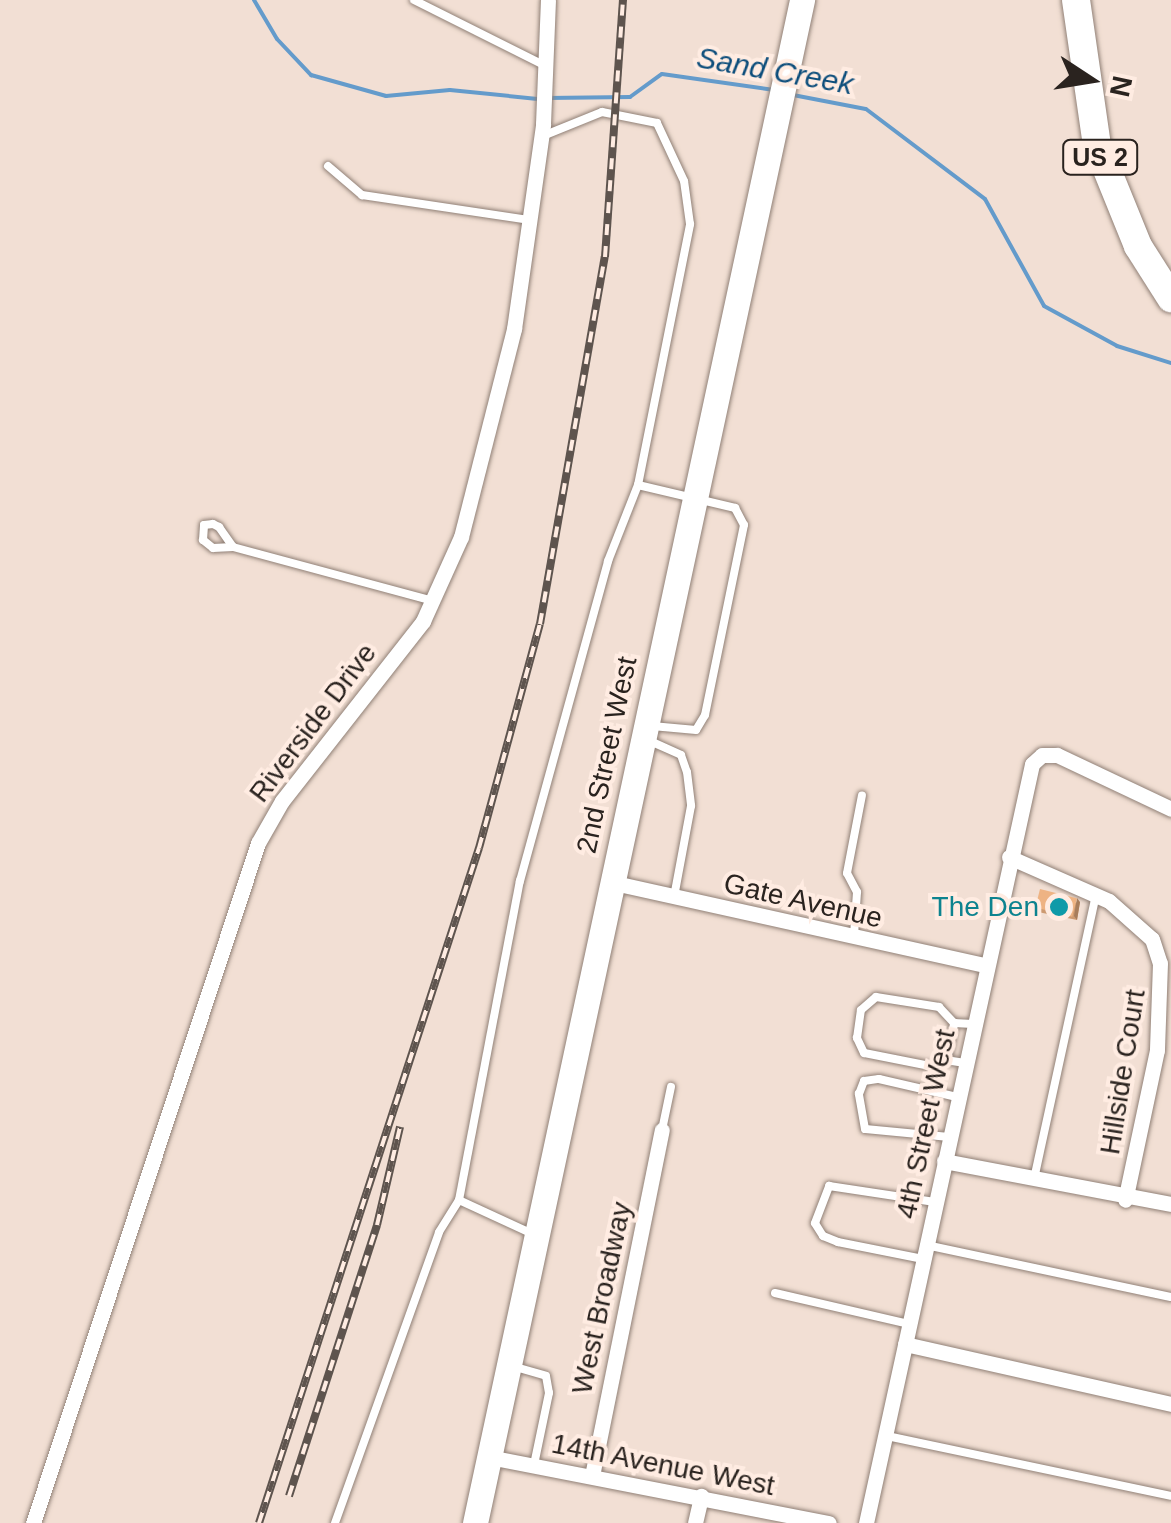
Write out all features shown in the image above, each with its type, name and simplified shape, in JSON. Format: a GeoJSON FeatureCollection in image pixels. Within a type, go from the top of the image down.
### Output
{"type":"FeatureCollection","features":[{"type":"Feature","properties":{"kind":"highway","name":"US 2"},"geometry":{"type":"LineString","coordinates":[[1076,0],[1096,145],[1138,246],[1171,298]]}},
{"type":"Feature","properties":{"kind":"main road","name":"2nd Street West"},"geometry":{"type":"LineString","coordinates":[[474,1523],[802,0]]}},
{"type":"Feature","properties":{"kind":"street","name":"Riverside Drive"},"geometry":{"type":"LineString","coordinates":[[34,1523],[258,843],[434,601],[462,537],[494,420],[530,220],[541,137],[548,0]]}},
{"type":"Feature","properties":{"kind":"street","name":"4th Street West"},"geometry":{"type":"LineString","coordinates":[[866,1523],[972,1024],[1032,764],[1056,755],[1171,809]]}},
{"type":"Feature","properties":{"kind":"street","name":"Hillside Court"},"geometry":{"type":"LineString","coordinates":[[1009,858],[1096,895],[1152,939],[1164,990],[1125,1200]]}},
{"type":"Feature","properties":{"kind":"street","name":"Gate Avenue"},"geometry":{"type":"LineString","coordinates":[[610,882],[853,940],[985,965]]}},
{"type":"Feature","properties":{"kind":"street","name":"West Broadway"},"geometry":{"type":"LineString","coordinates":[[592,1476],[662,1130]]}},
{"type":"Feature","properties":{"kind":"street"},"geometry":{"type":"LineString","coordinates":[[944,1161],[1125,1200],[1171,1204]]}},
{"type":"Feature","properties":{"kind":"street"},"geometry":{"type":"LineString","coordinates":[[905,1344],[1171,1404]]}},
{"type":"Feature","properties":{"kind":"street","name":"14th Avenue West"},"geometry":{"type":"LineString","coordinates":[[489,1456],[828,1523]]}},
{"type":"Feature","properties":{"kind":"street"},"geometry":{"type":"LineString","coordinates":[[694,1523],[700,1496]]}},
{"type":"Feature","properties":{"kind":"lane"},"geometry":{"type":"LineString","coordinates":[[414,0],[546,66]]}},
{"type":"Feature","properties":{"kind":"lane"},"geometry":{"type":"LineString","coordinates":[[335,1523],[438,1232],[460,1200],[520,881],[608,561],[638,485],[690,224],[684,181],[667,134],[641,117],[602,112],[541,137]]}},
{"type":"Feature","properties":{"kind":"lane"},"geometry":{"type":"LineString","coordinates":[[328,166],[362,194],[530,220]]}},
{"type":"Feature","properties":{"kind":"lane"},"geometry":{"type":"LineString","coordinates":[[638,485],[735,508],[744,525],[704,716],[696,730],[642,732]]}},
{"type":"Feature","properties":{"kind":"lane"},"geometry":{"type":"LineString","coordinates":[[233,547],[434,601]]}},
{"type":"Feature","properties":{"kind":"lane"},"geometry":{"type":"LineString","coordinates":[[642,732],[681,755],[687,772],[691,806],[674,897]]}},
{"type":"Feature","properties":{"kind":"lane"},"geometry":{"type":"LineString","coordinates":[[853,940],[857,892],[847,874],[862,795]]}},
{"type":"Feature","properties":{"kind":"lane"},"geometry":{"type":"LineString","coordinates":[[1034,1181],[1096,895]]}},
{"type":"Feature","properties":{"kind":"lane"},"geometry":{"type":"LineString","coordinates":[[964,1063],[947,1060],[935,1068],[864,1053],[857,1038],[861,1010],[876,998],[938,1007],[954,1022],[972,1024]]}},
{"type":"Feature","properties":{"kind":"lane"},"geometry":{"type":"LineString","coordinates":[[947,1060],[954,1022]]}},
{"type":"Feature","properties":{"kind":"lane"},"geometry":{"type":"LineString","coordinates":[[949,1137],[866,1129],[859,1094],[864,1081],[879,1079],[957,1097]]}},
{"type":"Feature","properties":{"kind":"lane"},"geometry":{"type":"LineString","coordinates":[[662,1130],[671,1087]]}},
{"type":"Feature","properties":{"kind":"lane"},"geometry":{"type":"LineString","coordinates":[[935,1202],[828,1186],[815,1223],[822,1236],[838,1242],[925,1252],[1171,1297]]}},
{"type":"Feature","properties":{"kind":"lane"},"geometry":{"type":"LineString","coordinates":[[460,1200],[538,1236]]}},
{"type":"Feature","properties":{"kind":"lane"},"geometry":{"type":"LineString","coordinates":[[775,1293],[910,1324]]}},
{"type":"Feature","properties":{"kind":"lane"},"geometry":{"type":"LineString","coordinates":[[508,1365],[546,1376],[549,1393],[534,1465]]}},
{"type":"Feature","properties":{"kind":"lane"},"geometry":{"type":"LineString","coordinates":[[885,1436],[1171,1496]]}},
{"type":"Feature","properties":{"kind":"building","name":"The Den"},"geometry":{"type":"Polygon","coordinates":[[[1040,889],[1077,898],[1072,917],[1035,907],[1040,889]]]}},
{"type":"Feature","properties":{"kind":"waterway","name":"Sand Creek"},"geometry":{"type":"LineString","coordinates":[[254,0],[277,39],[311,75],[386,96],[450,90],[538,99]]}},
{"type":"Feature","properties":{"kind":"waterway","name":"Sand Creek"},"geometry":{"type":"LineString","coordinates":[[547,98],[630,97],[662,74],[774,90]]}},
{"type":"Feature","properties":{"kind":"waterway","name":"Sand Creek"},"geometry":{"type":"LineString","coordinates":[[793,95],[866,109],[985,199],[1044,306],[1117,346],[1171,363]]}},
{"type":"Feature","properties":{"kind":"railway"},"geometry":{"type":"LineString","coordinates":[[259,1523],[479,848],[540,624],[605,257],[623,0]]}},
{"type":"Feature","properties":{"kind":"railway"},"geometry":{"type":"LineString","coordinates":[[289,1496],[377,1225],[400,1127]]}},
{"type":"Feature","properties":{"kind":"place","name":"The Den"},"geometry":{"type":"Point","coordinates":[1059,907]}}]}
